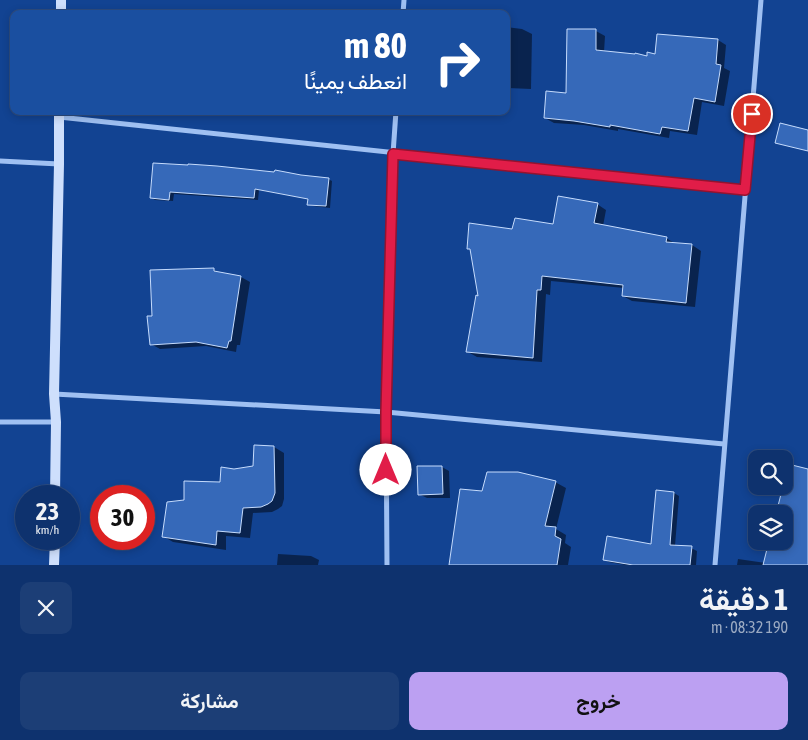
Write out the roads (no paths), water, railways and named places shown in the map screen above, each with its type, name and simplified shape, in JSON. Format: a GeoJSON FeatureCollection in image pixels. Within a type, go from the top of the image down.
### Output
{"type":"FeatureCollection","features":[{"type":"Feature","properties":{"kind":"main road"},"geometry":{"type":"LineString","coordinates":[[55,485],[56,422],[54,394],[59,115]]}},
{"type":"Feature","properties":{"kind":"main road"},"geometry":{"type":"LineString","coordinates":[[54,550],[54,565]]}},
{"type":"Feature","properties":{"kind":"street"},"geometry":{"type":"LineString","coordinates":[[715,565],[761,0]]}},
{"type":"Feature","properties":{"kind":"street"},"geometry":{"type":"LineString","coordinates":[[67,115],[393,154],[745,190]]}},
{"type":"Feature","properties":{"kind":"street"},"geometry":{"type":"LineString","coordinates":[[387,565],[386,412],[396,115]]}},
{"type":"Feature","properties":{"kind":"street"},"geometry":{"type":"LineString","coordinates":[[0,162],[59,164]]}},
{"type":"Feature","properties":{"kind":"street"},"geometry":{"type":"LineString","coordinates":[[54,394],[386,412],[724,444]]}},
{"type":"Feature","properties":{"kind":"street"},"geometry":{"type":"LineString","coordinates":[[0,422],[56,422]]}}]}
